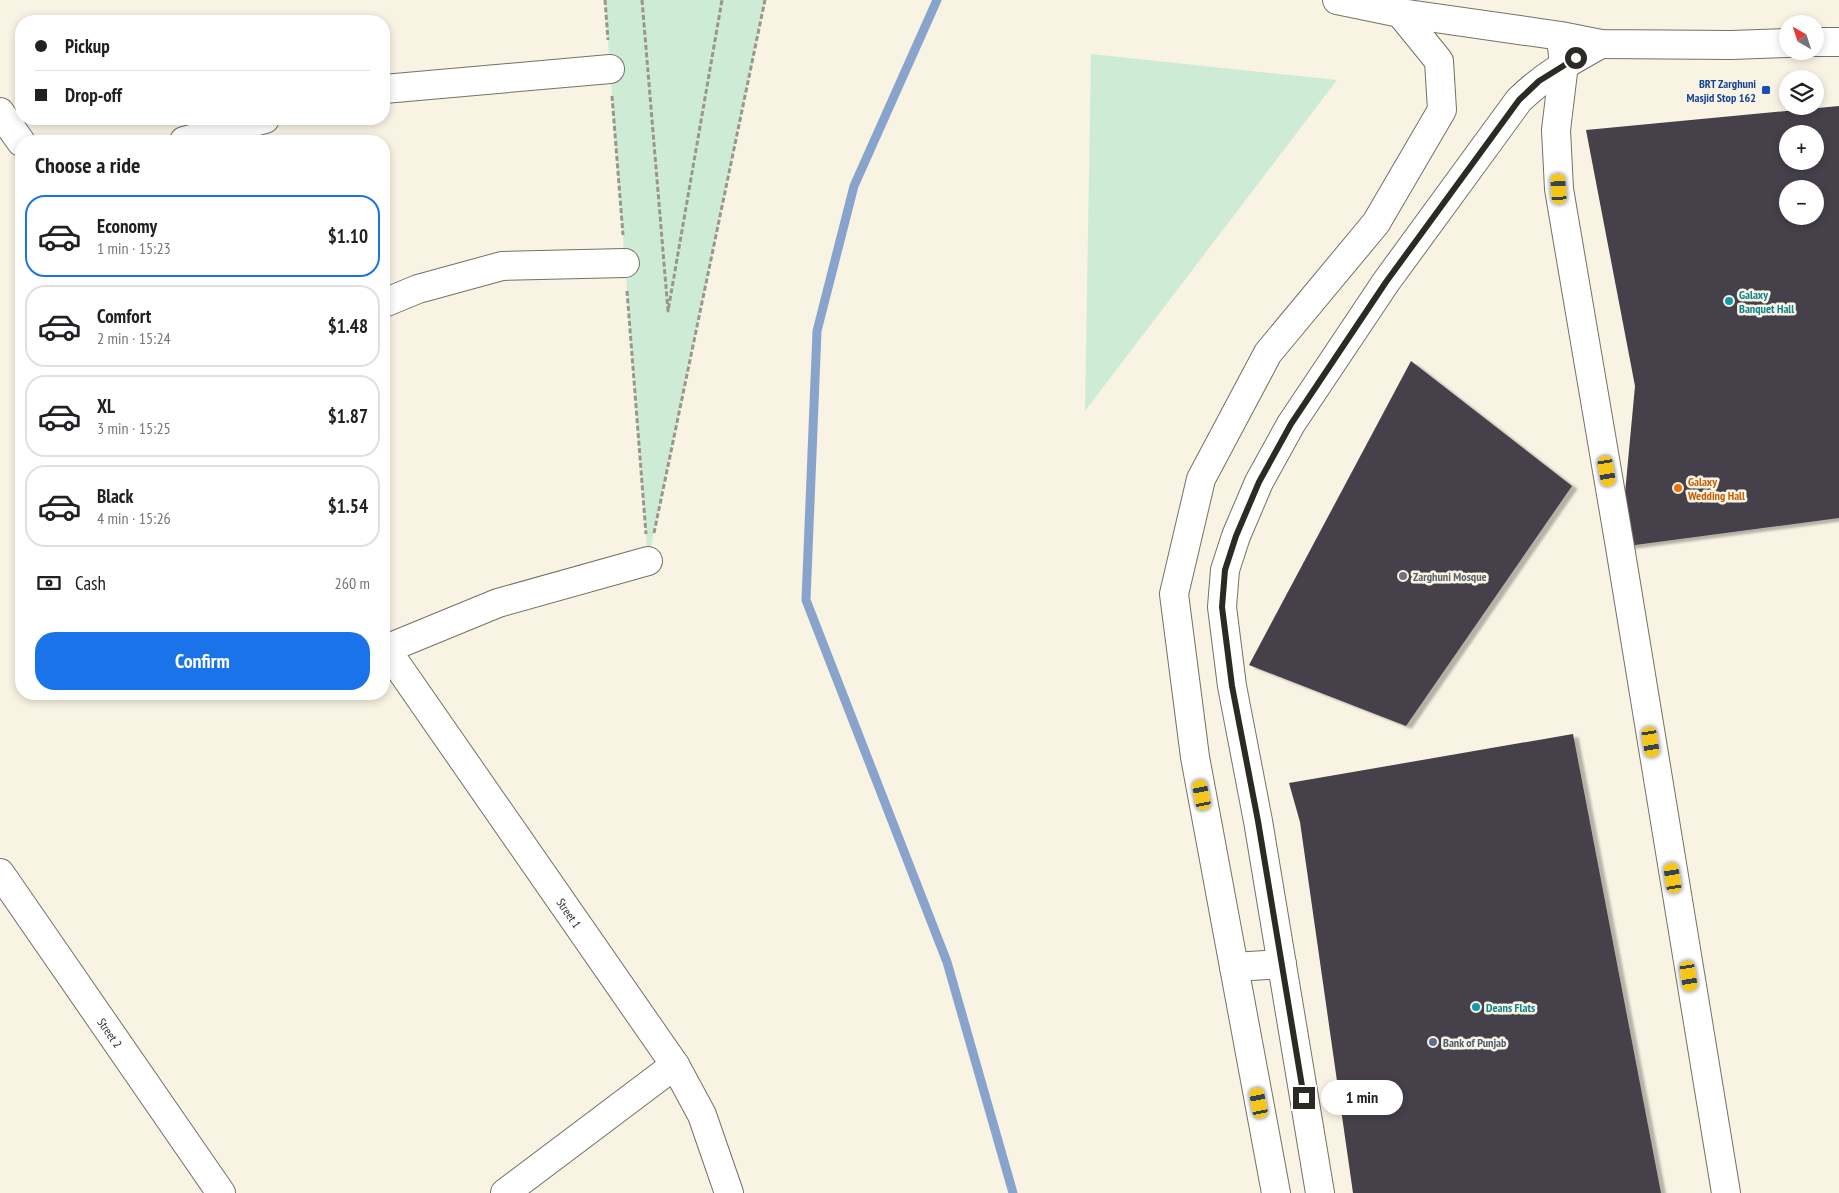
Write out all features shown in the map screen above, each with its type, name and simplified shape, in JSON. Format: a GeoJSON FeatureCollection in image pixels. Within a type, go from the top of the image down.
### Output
{"type":"FeatureCollection","features":[{"type":"Feature","properties":{"kind":"street"},"geometry":{"type":"LineString","coordinates":[[1337,0],[1400,13],[1561,36],[1601,44],[1779,43]]}},
{"type":"Feature","properties":{"kind":"street"},"geometry":{"type":"LineString","coordinates":[[1276,1193],[1195,757],[1174,594],[1201,479],[1268,354],[1376,223],[1442,110],[1439,61],[1400,13]]}},
{"type":"Feature","properties":{"kind":"street"},"geometry":{"type":"LineString","coordinates":[[1561,36],[1564,64],[1556,130],[1559,189],[1726,1193]]}},
{"type":"Feature","properties":{"kind":"street"},"geometry":{"type":"LineString","coordinates":[[1824,42],[1839,42]]}},
{"type":"Feature","properties":{"kind":"street"},"geometry":{"type":"LineString","coordinates":[[1320,1193],[1258,821],[1232,686],[1222,607],[1225,570],[1236,536],[1259,482],[1291,424],[1386,282],[1519,100],[1539,81],[1564,64],[1601,44]]}},
{"type":"Feature","properties":{"kind":"street"},"geometry":{"type":"LineString","coordinates":[[390,88],[610,69]]}},
{"type":"Feature","properties":{"kind":"street"},"geometry":{"type":"LineString","coordinates":[[0,112],[16,135]]}},
{"type":"Feature","properties":{"kind":"street"},"geometry":{"type":"LineString","coordinates":[[206,135],[243,125]]}},
{"type":"Feature","properties":{"kind":"street"},"geometry":{"type":"LineString","coordinates":[[390,301],[418,289],[502,266],[625,263]]}},
{"type":"Feature","properties":{"kind":"street"},"geometry":{"type":"LineString","coordinates":[[390,645],[498,603],[648,561]]}},
{"type":"Feature","properties":{"kind":"street","name":"Street 1"},"geometry":{"type":"LineString","coordinates":[[390,654],[675,1065],[702,1115],[730,1193]]}},
{"type":"Feature","properties":{"kind":"street","name":"Street 2"},"geometry":{"type":"LineString","coordinates":[[0,873],[221,1193]]}},
{"type":"Feature","properties":{"kind":"street"},"geometry":{"type":"LineString","coordinates":[[1234,967],[1282,964]]}},
{"type":"Feature","properties":{"kind":"street"},"geometry":{"type":"LineString","coordinates":[[505,1193],[675,1065]]}},
{"type":"Feature","properties":{"kind":"path"},"geometry":{"type":"LineString","coordinates":[[605,0],[648,561]]}},
{"type":"Feature","properties":{"kind":"path"},"geometry":{"type":"LineString","coordinates":[[642,0],[668,311],[722,0]]}},
{"type":"Feature","properties":{"kind":"path"},"geometry":{"type":"LineString","coordinates":[[648,561],[765,0]]}},
{"type":"Feature","properties":{"kind":"green space"},"geometry":{"type":"Polygon","coordinates":[[[605,0],[765,0],[648,561],[610,69],[605,0]]]}},
{"type":"Feature","properties":{"kind":"green space"},"geometry":{"type":"Polygon","coordinates":[[[1091,54],[1337,80],[1085,411],[1091,54]]]}},
{"type":"Feature","properties":{"kind":"building","name":"Galaxy Banquet Hall"},"geometry":{"type":"Polygon","coordinates":[[[1839,106],[1839,518],[1620,547],[1635,386],[1586,130],[1779,112],[1779,115],[1824,115],[1824,107],[1839,106]]]}},
{"type":"Feature","properties":{"kind":"building","name":"Zarghuni Mosque"},"geometry":{"type":"Polygon","coordinates":[[[1411,361],[1572,486],[1406,726],[1249,665],[1411,361]]]}},
{"type":"Feature","properties":{"kind":"building","name":"Deans Flats"},"geometry":{"type":"Polygon","coordinates":[[[1573,734],[1661,1193],[1353,1193],[1300,822],[1289,783],[1573,734]]]}},
{"type":"Feature","properties":{"kind":"waterway"},"geometry":{"type":"LineString","coordinates":[[937,0],[854,186],[817,331],[806,600],[947,962],[1013,1193]]}},
{"type":"Feature","properties":{"kind":"place","name":"BRT Zarghuni Masjid Stop 162"},"geometry":{"type":"Point","coordinates":[1766,90]}},
{"type":"Feature","properties":{"kind":"place","name":"Galaxy Banquet Hall"},"geometry":{"type":"Point","coordinates":[1729,301]}},
{"type":"Feature","properties":{"kind":"place","name":"Galaxy Wedding Hall"},"geometry":{"type":"Point","coordinates":[1678,488]}},
{"type":"Feature","properties":{"kind":"place","name":"Zarghuni Mosque"},"geometry":{"type":"Point","coordinates":[1403,576]}},
{"type":"Feature","properties":{"kind":"place","name":"Deans Flats"},"geometry":{"type":"Point","coordinates":[1476,1007]}},
{"type":"Feature","properties":{"kind":"place","name":"Bank of Punjab"},"geometry":{"type":"Point","coordinates":[1433,1042]}},
{"type":"Feature","properties":{"kind":"route"},"geometry":{"type":"LineString","coordinates":[[1304,1098],[1258,821],[1232,686],[1222,607],[1225,570],[1236,536],[1259,482],[1291,424],[1386,282],[1519,100],[1539,81],[1576,58]]}}]}
